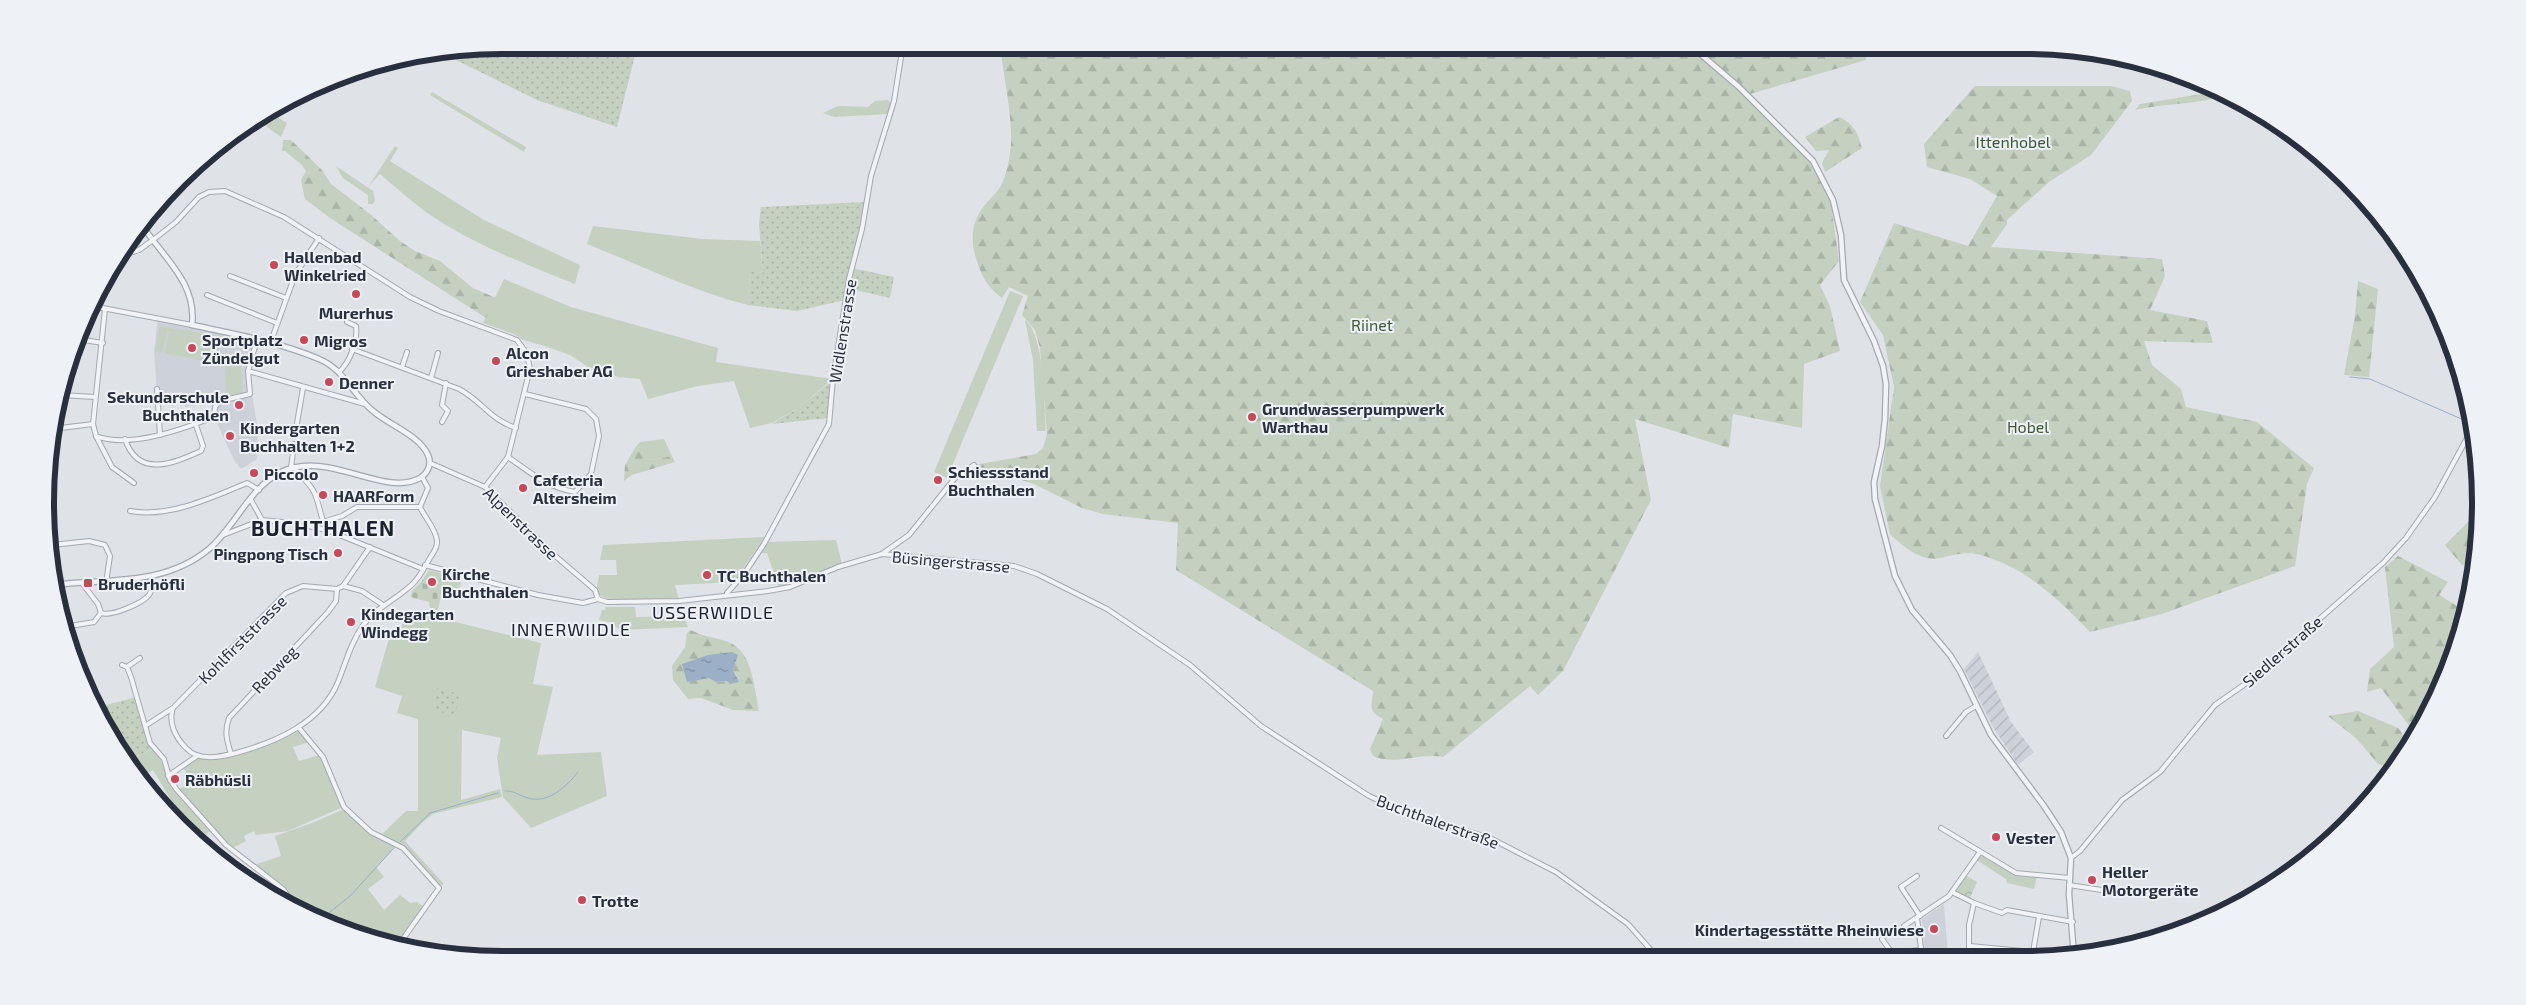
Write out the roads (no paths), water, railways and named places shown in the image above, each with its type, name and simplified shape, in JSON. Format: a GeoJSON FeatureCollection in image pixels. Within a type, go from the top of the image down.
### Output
{"type":"FeatureCollection","features":[{"type":"Feature","properties":{"kind":"street","name":"Widlenstrasse"},"geometry":{"type":"LineString","coordinates":[[727,594],[744,574],[764,544],[829,424],[833,379],[849,279],[862,229],[871,176],[894,101],[902,54]]}},
{"type":"Feature","properties":{"kind":"street"},"geometry":{"type":"LineString","coordinates":[[1700,54],[1739,87],[1813,161],[1833,200],[1841,235],[1844,280],[1870,332],[1883,366],[1886,391],[1885,419],[1882,446],[1874,482],[1875,499],[1894,576],[1912,610],[1950,655],[1960,671],[1991,735],[2061,832],[2071,858],[2069,885],[2074,948]]}},
{"type":"Feature","properties":{"kind":"street"},"geometry":{"type":"LineString","coordinates":[[129,253],[139,250],[176,222],[194,200],[218,190],[243,196],[284,216],[410,297],[439,311],[517,340],[527,354],[530,369],[525,394],[508,457],[485,487]]}},
{"type":"Feature","properties":{"kind":"street"},"geometry":{"type":"LineString","coordinates":[[145,230],[183,280],[190,294],[193,312],[192,325]]}},
{"type":"Feature","properties":{"kind":"street"},"geometry":{"type":"LineString","coordinates":[[270,344],[295,275],[319,238]]}},
{"type":"Feature","properties":{"kind":"street"},"geometry":{"type":"LineString","coordinates":[[230,276],[286,298]]}},
{"type":"Feature","properties":{"kind":"street"},"geometry":{"type":"LineString","coordinates":[[207,295],[277,323]]}},
{"type":"Feature","properties":{"kind":"street"},"geometry":{"type":"LineString","coordinates":[[61,584],[106,583],[151,576],[193,559],[209,549],[271,478],[293,467],[323,465],[387,481],[404,482],[422,477],[430,463],[423,448],[365,404],[339,372],[320,359],[257,340],[192,325],[98,307]]}},
{"type":"Feature","properties":{"kind":"street"},"geometry":{"type":"LineString","coordinates":[[105,309],[103,343],[93,424],[96,436],[112,467],[134,483]]}},
{"type":"Feature","properties":{"kind":"street"},"geometry":{"type":"LineString","coordinates":[[339,372],[345,366],[357,334],[356,326],[347,322]]}},
{"type":"Feature","properties":{"kind":"street"},"geometry":{"type":"LineString","coordinates":[[85,340],[103,343]]}},
{"type":"Feature","properties":{"kind":"street"},"geometry":{"type":"LineString","coordinates":[[96,436],[125,439],[160,435],[196,425],[214,417],[215,408],[220,401],[250,394],[248,371],[257,340]]}},
{"type":"Feature","properties":{"kind":"street"},"geometry":{"type":"LineString","coordinates":[[352,349],[446,383],[466,393],[499,422],[516,428]]}},
{"type":"Feature","properties":{"kind":"street"},"geometry":{"type":"LineString","coordinates":[[402,367],[406,352]]}},
{"type":"Feature","properties":{"kind":"street"},"geometry":{"type":"LineString","coordinates":[[431,378],[438,353]]}},
{"type":"Feature","properties":{"kind":"street"},"geometry":{"type":"LineString","coordinates":[[248,371],[365,404]]}},
{"type":"Feature","properties":{"kind":"street"},"geometry":{"type":"LineString","coordinates":[[442,422],[448,411],[442,405],[446,383]]}},
{"type":"Feature","properties":{"kind":"street"},"geometry":{"type":"LineString","coordinates":[[157,388],[160,435]]}},
{"type":"Feature","properties":{"kind":"street"},"geometry":{"type":"LineString","coordinates":[[296,430],[303,388]]}},
{"type":"Feature","properties":{"kind":"street"},"geometry":{"type":"LineString","coordinates":[[508,457],[543,482],[558,489],[575,492],[591,474],[599,436],[596,420],[586,409],[525,394]]}},
{"type":"Feature","properties":{"kind":"street"},"geometry":{"type":"LineString","coordinates":[[67,395],[95,397]]}},
{"type":"Feature","properties":{"kind":"street"},"geometry":{"type":"LineString","coordinates":[[60,428],[93,424]]}},
{"type":"Feature","properties":{"kind":"street"},"geometry":{"type":"LineString","coordinates":[[125,439],[129,450],[144,464],[162,466],[201,451],[203,446],[196,425]]}},
{"type":"Feature","properties":{"kind":"street","name":"Siedlerstraße"},"geometry":{"type":"LineString","coordinates":[[2071,858],[2080,851],[2122,800],[2167,765],[2202,717],[2248,682],[2383,564],[2406,538],[2435,497],[2467,438]]}},
{"type":"Feature","properties":{"kind":"street"},"geometry":{"type":"LineString","coordinates":[[294,444],[293,467],[301,479],[314,492],[327,530]]}},
{"type":"Feature","properties":{"kind":"street","name":"Alpenstrasse"},"geometry":{"type":"LineString","coordinates":[[430,463],[473,480],[485,487],[553,554],[595,590],[598,598]]}},
{"type":"Feature","properties":{"kind":"street"},"geometry":{"type":"LineString","coordinates":[[882,554],[909,535],[955,478],[974,465]]}},
{"type":"Feature","properties":{"kind":"street"},"geometry":{"type":"LineString","coordinates":[[420,507],[428,488],[422,477]]}},
{"type":"Feature","properties":{"kind":"street"},"geometry":{"type":"LineString","coordinates":[[130,511],[153,514],[214,496],[246,483],[259,490]]}},
{"type":"Feature","properties":{"kind":"street"},"geometry":{"type":"LineString","coordinates":[[251,500],[262,520]]}},
{"type":"Feature","properties":{"kind":"street"},"geometry":{"type":"LineString","coordinates":[[323,522],[342,516],[357,507],[420,507]]}},
{"type":"Feature","properties":{"kind":"street"},"geometry":{"type":"LineString","coordinates":[[168,776],[197,756],[217,757],[254,748],[299,728],[319,710],[332,694],[353,642],[364,624],[383,604],[409,588],[436,547],[437,540],[420,507]]}},
{"type":"Feature","properties":{"kind":"street"},"geometry":{"type":"LineString","coordinates":[[220,536],[262,520],[282,522]]}},
{"type":"Feature","properties":{"kind":"street","name":"Büsingerstrasse"},"geometry":{"type":"LineString","coordinates":[[308,526],[327,530],[424,567],[538,595],[584,603],[598,598],[607,602],[679,601],[790,587],[838,567],[882,554],[1014,566],[1037,574],[1106,609],[1190,665],[1261,726]]}},
{"type":"Feature","properties":{"kind":"street"},"geometry":{"type":"LineString","coordinates":[[56,545],[89,541],[105,544],[110,556],[106,583]]}},
{"type":"Feature","properties":{"kind":"street"},"geometry":{"type":"LineString","coordinates":[[337,589],[343,586],[370,547]]}},
{"type":"Feature","properties":{"kind":"street"},"geometry":{"type":"LineString","coordinates":[[101,613],[114,614],[148,597],[151,591],[151,576]]}},
{"type":"Feature","properties":{"kind":"street"},"geometry":{"type":"LineString","coordinates":[[82,583],[98,604],[101,613]]}},
{"type":"Feature","properties":{"kind":"street","name":"Kohlfirststrasse"},"geometry":{"type":"LineString","coordinates":[[197,756],[186,748],[171,726],[170,717],[173,708],[286,593],[303,586],[337,589]]}},
{"type":"Feature","properties":{"kind":"street"},"geometry":{"type":"LineString","coordinates":[[343,586],[362,591],[383,604]]}},
{"type":"Feature","properties":{"kind":"street","name":"Rebweg"},"geometry":{"type":"LineString","coordinates":[[231,754],[226,738],[226,727],[229,718],[328,612],[336,601],[337,589]]}},
{"type":"Feature","properties":{"kind":"street"},"geometry":{"type":"LineString","coordinates":[[71,626],[94,622],[101,613]]}},
{"type":"Feature","properties":{"kind":"street"},"geometry":{"type":"LineString","coordinates":[[140,658],[124,666],[150,744],[164,759],[168,776],[186,802],[219,839],[288,896]]}},
{"type":"Feature","properties":{"kind":"street"},"geometry":{"type":"LineString","coordinates":[[1946,736],[1966,712],[1976,706]]}},
{"type":"Feature","properties":{"kind":"street"},"geometry":{"type":"LineString","coordinates":[[145,726],[173,708]]}},
{"type":"Feature","properties":{"kind":"street","name":"Buchthalerstraße"},"geometry":{"type":"LineString","coordinates":[[1261,726],[1369,796],[1404,812],[1490,838],[1556,872],[1628,924],[1652,951]]}},
{"type":"Feature","properties":{"kind":"street"},"geometry":{"type":"LineString","coordinates":[[299,728],[323,757],[344,807],[371,832],[403,848],[440,888],[402,940]]}},
{"type":"Feature","properties":{"kind":"street"},"geometry":{"type":"LineString","coordinates":[[1941,828],[2016,873],[2070,878]]}},
{"type":"Feature","properties":{"kind":"street"},"geometry":{"type":"LineString","coordinates":[[1904,926],[1939,904],[1952,892],[1980,852]]}},
{"type":"Feature","properties":{"kind":"street"},"geometry":{"type":"LineString","coordinates":[[1913,951],[1920,950],[1919,917],[1901,887],[1917,876]]}},
{"type":"Feature","properties":{"kind":"street"},"geometry":{"type":"LineString","coordinates":[[2069,885],[2108,891],[2144,890]]}},
{"type":"Feature","properties":{"kind":"street"},"geometry":{"type":"LineString","coordinates":[[1952,892],[1974,904],[2002,912],[2007,910],[2073,922]]}},
{"type":"Feature","properties":{"kind":"street"},"geometry":{"type":"LineString","coordinates":[[1968,951],[1970,946],[1968,925],[1974,904]]}},
{"type":"Feature","properties":{"kind":"street"},"geometry":{"type":"LineString","coordinates":[[2034,951],[2039,917]]}},
{"type":"Feature","properties":{"kind":"street"},"geometry":{"type":"LineString","coordinates":[[1882,939],[1890,951]]}},
{"type":"Feature","properties":{"kind":"street"},"geometry":{"type":"LineString","coordinates":[[1970,946],[2010,951]]}},
{"type":"Feature","properties":{"kind":"water"},"geometry":{"type":"Polygon","coordinates":[[[732,652],[738,655],[733,670],[739,682],[730,684],[727,681],[716,682],[709,678],[687,682],[682,664],[708,655],[732,652]]]}},
{"type":"Feature","properties":{"kind":"waterway"},"geometry":{"type":"LineString","coordinates":[[2350,377],[2370,379],[2465,420]]}},
{"type":"Feature","properties":{"kind":"waterway"},"geometry":{"type":"LineString","coordinates":[[505,791],[514,792],[528,798],[543,799],[556,793],[578,772]]}},
{"type":"Feature","properties":{"kind":"waterway"},"geometry":{"type":"LineString","coordinates":[[400,842],[430,813],[498,793]]}},
{"type":"Feature","properties":{"kind":"waterway"},"geometry":{"type":"LineString","coordinates":[[328,916],[350,896],[394,848]]}},
{"type":"Feature","properties":{"kind":"place","name":"Hallenbad Winkelried"},"geometry":{"type":"Point","coordinates":[274,265]}},
{"type":"Feature","properties":{"kind":"place","name":"Murerhus"},"geometry":{"type":"Point","coordinates":[356,294]}},
{"type":"Feature","properties":{"kind":"place","name":"Migros"},"geometry":{"type":"Point","coordinates":[304,340]}},
{"type":"Feature","properties":{"kind":"place","name":"Sportplatz Zündelgut"},"geometry":{"type":"Point","coordinates":[192,348]}},
{"type":"Feature","properties":{"kind":"place","name":"Alcon Grieshaber AG"},"geometry":{"type":"Point","coordinates":[496,361]}},
{"type":"Feature","properties":{"kind":"place","name":"Denner"},"geometry":{"type":"Point","coordinates":[329,382]}},
{"type":"Feature","properties":{"kind":"place","name":"Sekundarschule Buchthalen"},"geometry":{"type":"Point","coordinates":[239,405]}},
{"type":"Feature","properties":{"kind":"place","name":"Grundwasserpumpwerk Warthau"},"geometry":{"type":"Point","coordinates":[1252,417]}},
{"type":"Feature","properties":{"kind":"place","name":"Kindergarten Buchhalten 1+2"},"geometry":{"type":"Point","coordinates":[230,436]}},
{"type":"Feature","properties":{"kind":"place","name":"Piccolo"},"geometry":{"type":"Point","coordinates":[254,473]}},
{"type":"Feature","properties":{"kind":"place","name":"Schiessstand Buchthalen"},"geometry":{"type":"Point","coordinates":[938,480]}},
{"type":"Feature","properties":{"kind":"place","name":"Cafeteria Altersheim"},"geometry":{"type":"Point","coordinates":[523,488]}},
{"type":"Feature","properties":{"kind":"place","name":"HAARForm"},"geometry":{"type":"Point","coordinates":[323,495]}},
{"type":"Feature","properties":{"kind":"place","name":"Pingpong Tisch"},"geometry":{"type":"Point","coordinates":[338,553]}},
{"type":"Feature","properties":{"kind":"place","name":"TC Buchthalen"},"geometry":{"type":"Point","coordinates":[707,575]}},
{"type":"Feature","properties":{"kind":"place","name":"Kirche Buchthalen"},"geometry":{"type":"Point","coordinates":[432,582]}},
{"type":"Feature","properties":{"kind":"place","name":"Bruderhöfli"},"geometry":{"type":"Point","coordinates":[88,583]}},
{"type":"Feature","properties":{"kind":"place","name":"Kindegarten Windegg"},"geometry":{"type":"Point","coordinates":[351,622]}},
{"type":"Feature","properties":{"kind":"place","name":"Räbhüsli"},"geometry":{"type":"Point","coordinates":[175,779]}},
{"type":"Feature","properties":{"kind":"place","name":"Vester"},"geometry":{"type":"Point","coordinates":[1996,837]}},
{"type":"Feature","properties":{"kind":"place","name":"Heller Motorgeräte"},"geometry":{"type":"Point","coordinates":[2092,880]}},
{"type":"Feature","properties":{"kind":"place","name":"Trotte"},"geometry":{"type":"Point","coordinates":[582,900]}},
{"type":"Feature","properties":{"kind":"place","name":"Kindertagesstätte Rheinwiese"},"geometry":{"type":"Point","coordinates":[1934,929]}},
{"type":"Feature","properties":{"kind":"district","name":"BUCHTHALEN"},"geometry":{"type":"Point","coordinates":[323,527]}},
{"type":"Feature","properties":{"kind":"district","name":"USSERWIIDLE"},"geometry":{"type":"Point","coordinates":[713,612]}},
{"type":"Feature","properties":{"kind":"district","name":"INNERWIIDLE"},"geometry":{"type":"Point","coordinates":[571,629]}},
{"type":"Feature","properties":{"kind":"park label","name":"Ittenhobel"},"geometry":{"type":"Point","coordinates":[2013,141]}},
{"type":"Feature","properties":{"kind":"park label","name":"Riinet"},"geometry":{"type":"Point","coordinates":[1372,324]}},
{"type":"Feature","properties":{"kind":"park label","name":"Hobel"},"geometry":{"type":"Point","coordinates":[2028,426]}}]}
